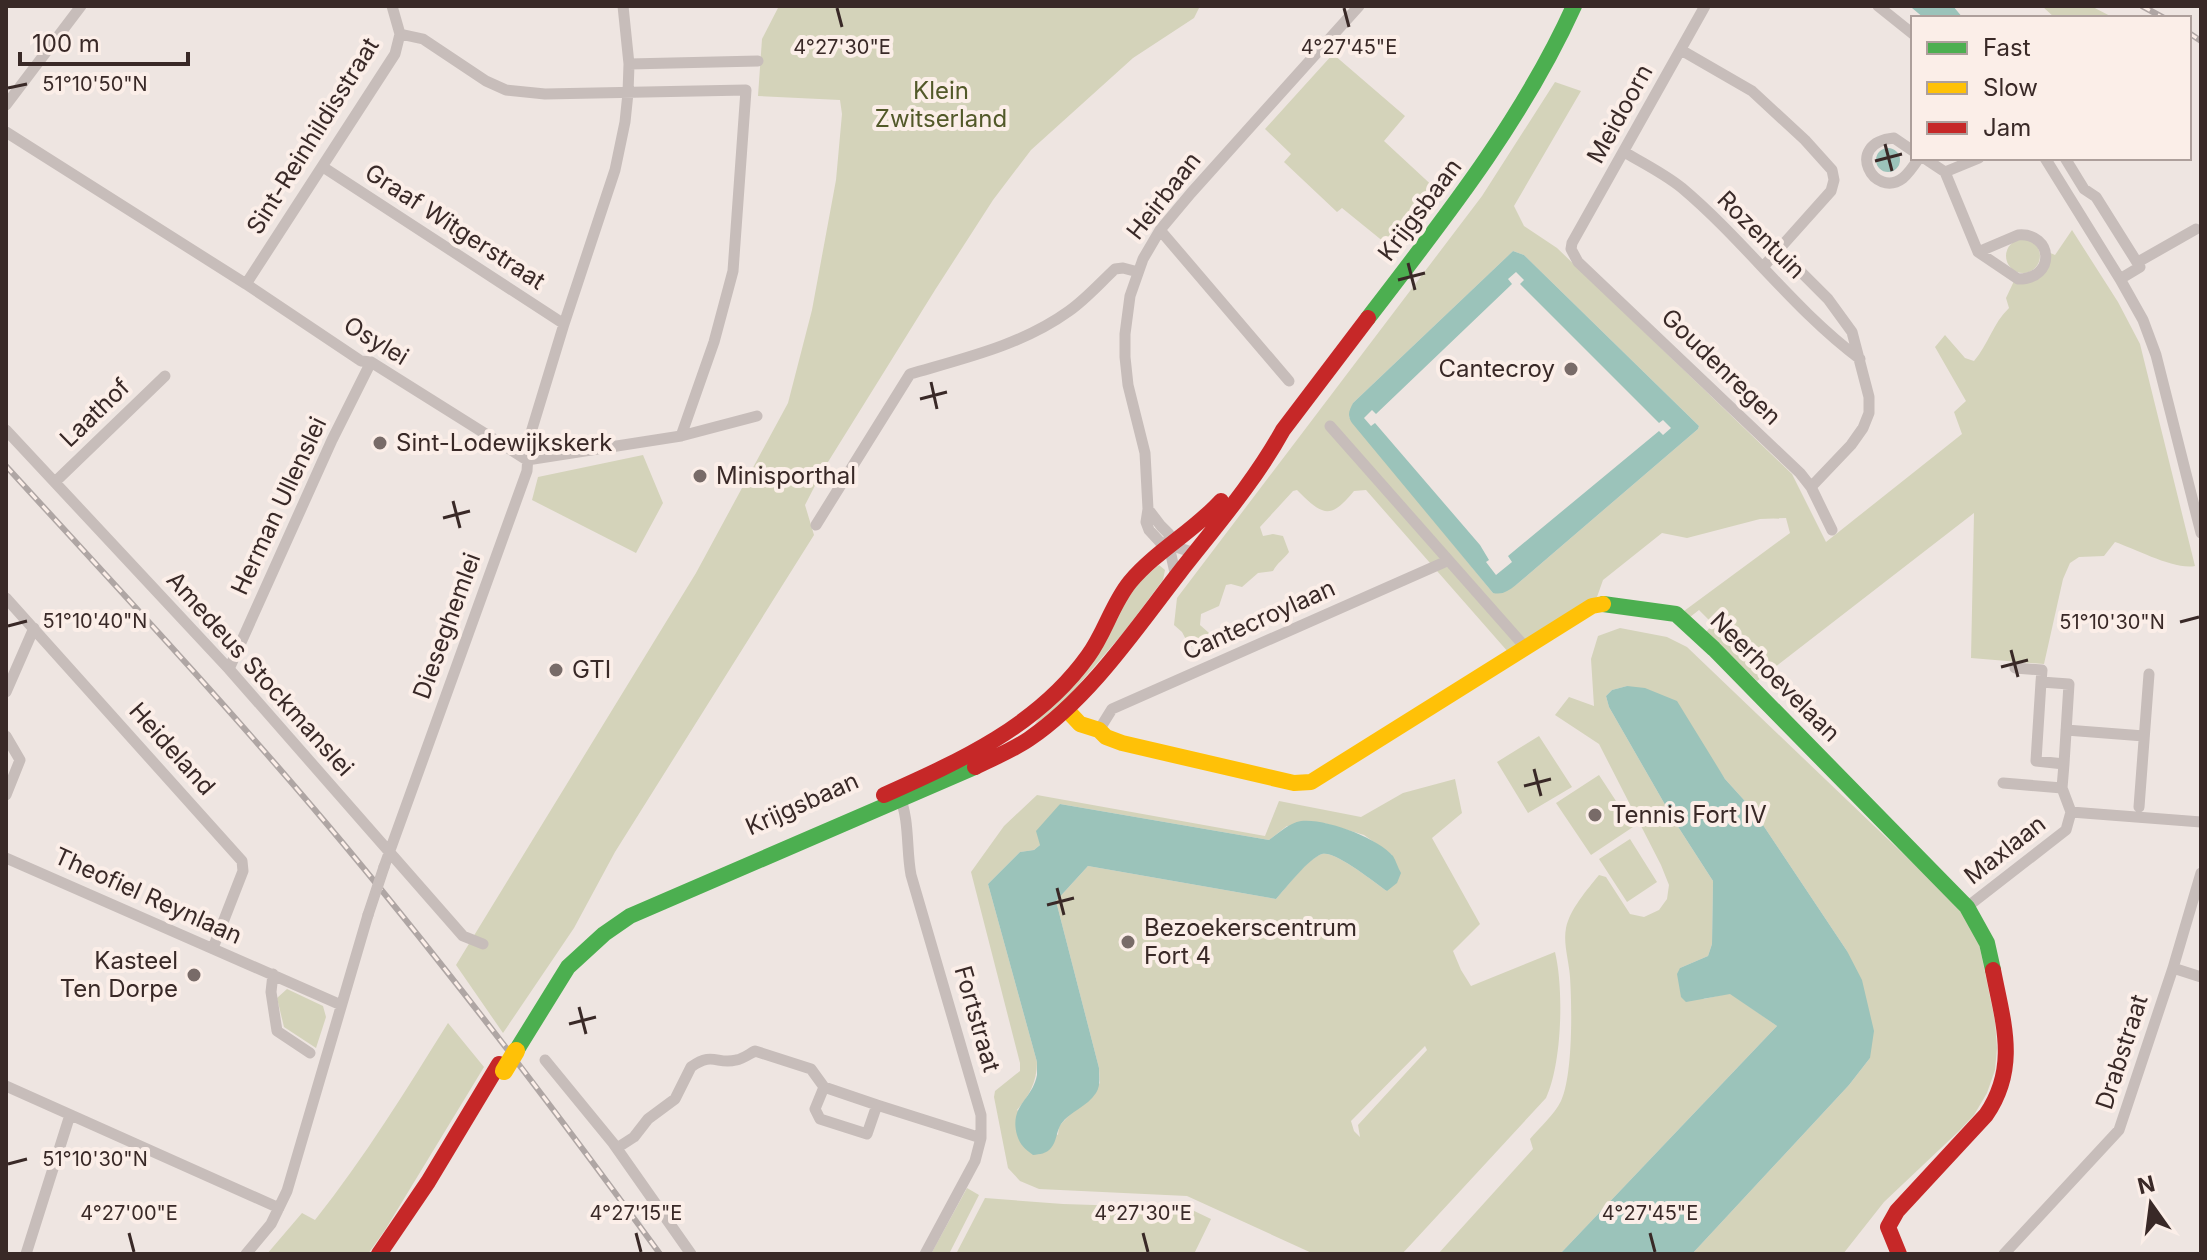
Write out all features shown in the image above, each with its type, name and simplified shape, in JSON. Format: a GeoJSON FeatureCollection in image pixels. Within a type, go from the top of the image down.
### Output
{"type":"FeatureCollection","features":[{"type":"Feature","properties":{"kind":"main road","name":"Krijgsbaan"},"geometry":{"type":"LineString","coordinates":[[392,1254],[418,1215],[556,969],[581,941],[604,922],[644,900],[1008,752],[1066,709],[1113,658],[1195,553],[1244,489],[1283,430],[1483,167],[1533,87],[1574,6]]}},
{"type":"Feature","properties":{"kind":"main road","name":"Krijgsbaan"},"geometry":{"type":"LineString","coordinates":[[899,794],[987,746],[1043,708],[1090,654],[1122,592],[1150,562],[1207,518],[1267,444],[1283,430]]}},
{"type":"Feature","properties":{"kind":"main road","name":"Neerhoevelaan"},"geometry":{"type":"LineString","coordinates":[[1066,709],[1080,724],[1122,743],[1294,783],[1311,782],[1585,610],[1601,604],[1676,614],[1967,907],[1987,943],[2006,1036],[2005,1074],[1995,1102],[1986,1115],[1897,1211],[1888,1227],[1899,1254]]}},
{"type":"Feature","properties":{"kind":"main road","name":"Krijgsbaan"},"geometry":{"type":"LineString","coordinates":[[379,1254],[501,1068]]}},
{"type":"Feature","properties":{"kind":"street"},"geometry":{"type":"LineString","coordinates":[[6,105],[81,6]]}},
{"type":"Feature","properties":{"kind":"street","name":"Sint-Reinhildisstraat"},"geometry":{"type":"LineString","coordinates":[[246,284],[395,54],[400,34],[392,6]]}},
{"type":"Feature","properties":{"kind":"street","name":"Dieseghemlei"},"geometry":{"type":"LineString","coordinates":[[246,1254],[271,1224],[287,1191],[389,852],[527,471],[529,439],[615,170],[625,122],[629,64],[623,6]]}},
{"type":"Feature","properties":{"kind":"street","name":"Heirbaan"},"geometry":{"type":"LineString","coordinates":[[1176,577],[1169,534],[1148,509],[1145,453],[1128,385],[1125,357],[1127,314],[1138,272],[1160,230],[1359,6]]}},
{"type":"Feature","properties":{"kind":"street","name":"Meidoorn"},"geometry":{"type":"LineString","coordinates":[[1572,243],[1705,6]]}},
{"type":"Feature","properties":{"kind":"street"},"geometry":{"type":"LineString","coordinates":[[1878,6],[1911,32]]}},
{"type":"Feature","properties":{"kind":"street"},"geometry":{"type":"LineString","coordinates":[[400,34],[423,39],[486,81],[506,90],[545,94],[746,90],[733,271],[714,342],[681,436]]}},
{"type":"Feature","properties":{"kind":"street"},"geometry":{"type":"LineString","coordinates":[[1681,50],[1752,91],[1832,170],[1834,180],[1831,191],[1763,267]]}},
{"type":"Feature","properties":{"kind":"street"},"geometry":{"type":"LineString","coordinates":[[629,64],[758,61]]}},
{"type":"Feature","properties":{"kind":"street","name":"Osylei"},"geometry":{"type":"LineString","coordinates":[[6,132],[361,361],[371,362],[527,460]]}},
{"type":"Feature","properties":{"kind":"street"},"geometry":{"type":"LineString","coordinates":[[1911,150],[1894,138],[1882,139],[1874,144],[1867,153],[1866,163],[1871,175],[1881,182],[1892,183],[1904,178],[1920,160]]}},
{"type":"Feature","properties":{"kind":"street","name":"Rozentuin"},"geometry":{"type":"LineString","coordinates":[[1624,152],[1680,186],[1751,253],[1835,341],[1860,359]]}},
{"type":"Feature","properties":{"kind":"street"},"geometry":{"type":"LineString","coordinates":[[1925,160],[1945,172],[1978,252],[2018,279],[2026,279],[2043,269],[2046,255],[2039,240],[2025,234],[1978,252]]}},
{"type":"Feature","properties":{"kind":"street"},"geometry":{"type":"LineString","coordinates":[[1945,172],[1974,160]]}},
{"type":"Feature","properties":{"kind":"street"},"geometry":{"type":"LineString","coordinates":[[2046,160],[2143,320],[2156,355],[2201,533]]}},
{"type":"Feature","properties":{"kind":"street"},"geometry":{"type":"LineString","coordinates":[[2066,160],[2084,189],[2096,197],[2138,262],[2140,267],[2120,279]]}},
{"type":"Feature","properties":{"kind":"street","name":"Graaf Witgerstraat"},"geometry":{"type":"LineString","coordinates":[[323,167],[564,324]]}},
{"type":"Feature","properties":{"kind":"street"},"geometry":{"type":"LineString","coordinates":[[2082,218],[2101,206]]}},
{"type":"Feature","properties":{"kind":"street"},"geometry":{"type":"LineString","coordinates":[[2138,262],[2196,229]]}},
{"type":"Feature","properties":{"kind":"street"},"geometry":{"type":"LineString","coordinates":[[1160,230],[1289,381]]}},
{"type":"Feature","properties":{"kind":"street","name":"Goudenregen"},"geometry":{"type":"LineString","coordinates":[[1572,243],[1573,255],[1578,262],[1800,473],[1811,487],[1832,530]]}},
{"type":"Feature","properties":{"kind":"street","name":"Rozentuin"},"geometry":{"type":"LineString","coordinates":[[1778,249],[1838,311],[1852,332],[1869,397],[1869,413],[1851,445],[1811,487]]}},
{"type":"Feature","properties":{"kind":"street"},"geometry":{"type":"LineString","coordinates":[[816,525],[910,374],[1019,340],[1072,309],[1115,269],[1138,272]]}},
{"type":"Feature","properties":{"kind":"street","name":"Herman Ullenslei"},"geometry":{"type":"LineString","coordinates":[[229,669],[332,440],[371,362]]}},
{"type":"Feature","properties":{"kind":"street","name":"Laathof"},"geometry":{"type":"LineString","coordinates":[[55,482],[165,376]]}},
{"type":"Feature","properties":{"kind":"street"},"geometry":{"type":"LineString","coordinates":[[527,460],[681,436],[757,416]]}},
{"type":"Feature","properties":{"kind":"street"},"geometry":{"type":"LineString","coordinates":[[1330,426],[1526,648]]}},
{"type":"Feature","properties":{"kind":"street","name":"Amedeus Stockmanslei"},"geometry":{"type":"LineString","coordinates":[[6,430],[229,669],[463,936],[483,944]]}},
{"type":"Feature","properties":{"kind":"street"},"geometry":{"type":"LineString","coordinates":[[1169,546],[1195,553]]}},
{"type":"Feature","properties":{"kind":"street","name":"Cantecroylaan"},"geometry":{"type":"LineString","coordinates":[[1099,730],[1112,709],[1447,561]]}},
{"type":"Feature","properties":{"kind":"street","name":"Heideland"},"geometry":{"type":"LineString","coordinates":[[6,598],[242,861],[243,871],[213,948]]}},
{"type":"Feature","properties":{"kind":"street"},"geometry":{"type":"LineString","coordinates":[[6,692],[34,628]]}},
{"type":"Feature","properties":{"kind":"street"},"geometry":{"type":"LineString","coordinates":[[2015,668],[2042,670],[2036,761],[2064,764]]}},
{"type":"Feature","properties":{"kind":"street"},"geometry":{"type":"LineString","coordinates":[[2139,807],[2149,674]]}},
{"type":"Feature","properties":{"kind":"street"},"geometry":{"type":"LineString","coordinates":[[2041,682],[2069,684],[2062,788],[2071,812]]}},
{"type":"Feature","properties":{"kind":"street"},"geometry":{"type":"LineString","coordinates":[[2066,730],[2144,736]]}},
{"type":"Feature","properties":{"kind":"street"},"geometry":{"type":"LineString","coordinates":[[6,736],[20,760],[6,795]]}},
{"type":"Feature","properties":{"kind":"street"},"geometry":{"type":"LineString","coordinates":[[2003,783],[2062,788]]}},
{"type":"Feature","properties":{"kind":"street","name":"Fortstraat"},"geometry":{"type":"LineString","coordinates":[[899,794],[905,810],[907,858],[911,875],[981,1115],[981,1138],[975,1161],[925,1254]]}},
{"type":"Feature","properties":{"kind":"street","name":"Maxlaan"},"geometry":{"type":"LineString","coordinates":[[1967,907],[2066,830],[2071,812],[2201,822]]}},
{"type":"Feature","properties":{"kind":"street","name":"Theofiel Reynlaan"},"geometry":{"type":"LineString","coordinates":[[6,858],[341,1005]]}},
{"type":"Feature","properties":{"kind":"street","name":"Drabstraat"},"geometry":{"type":"LineString","coordinates":[[2004,1254],[2119,1130],[2201,873]]}},
{"type":"Feature","properties":{"kind":"street"},"geometry":{"type":"LineString","coordinates":[[2173,968],[2201,977]]}},
{"type":"Feature","properties":{"kind":"street"},"geometry":{"type":"LineString","coordinates":[[273,974],[271,992],[277,1031],[310,1053]]}},
{"type":"Feature","properties":{"kind":"street"},"geometry":{"type":"LineString","coordinates":[[617,1148],[634,1137],[648,1119],[675,1099],[691,1067],[705,1059],[736,1060],[755,1051],[811,1069],[824,1087],[981,1138]]}},
{"type":"Feature","properties":{"kind":"street"},"geometry":{"type":"LineString","coordinates":[[545,1060],[617,1148],[691,1254]]}},
{"type":"Feature","properties":{"kind":"street"},"geometry":{"type":"LineString","coordinates":[[6,1086],[279,1208]]}},
{"type":"Feature","properties":{"kind":"street"},"geometry":{"type":"LineString","coordinates":[[824,1087],[815,1109],[820,1119],[867,1134],[877,1105]]}},
{"type":"Feature","properties":{"kind":"street"},"geometry":{"type":"LineString","coordinates":[[26,1254],[70,1115]]}},
{"type":"Feature","properties":{"kind":"green space","name":"Klein Zwitserland"},"geometry":{"type":"Polygon","coordinates":[[[779,6],[1200,6],[1194,18],[1133,58],[1031,150],[993,200],[823,470],[805,505],[814,535],[615,852],[574,928],[503,1033],[456,965],[696,573],[788,403],[812,310],[836,180],[842,114],[840,100],[758,96],[762,39],[779,6]]]}},
{"type":"Feature","properties":{"kind":"green space"},"geometry":{"type":"Polygon","coordinates":[[[2042,6],[2091,6],[2110,16],[2053,16],[2042,6]]]}},
{"type":"Feature","properties":{"kind":"green space"},"geometry":{"type":"Polygon","coordinates":[[[1333,54],[1405,116],[1384,141],[1438,191],[1395,251],[1342,208],[1337,212],[1284,162],[1291,154],[1265,129],[1333,54]]]}},
{"type":"Feature","properties":{"kind":"green space"},"geometry":{"type":"Polygon","coordinates":[[[1555,82],[1581,91],[1514,206],[1524,226],[1557,248],[1792,474],[1826,542],[1962,434],[1954,412],[1966,401],[1935,347],[1945,335],[1965,358],[1974,361],[2009,308],[2006,298],[2014,281],[2026,282],[2048,252],[2055,255],[2072,230],[2118,302],[2140,344],[2195,566],[2166,562],[2115,542],[2104,556],[2079,557],[2070,563],[2063,579],[2044,664],[1971,658],[1974,513],[1757,681],[1706,632],[1713,624],[1699,610],[1690,617],[1684,611],[1790,533],[1786,518],[1760,519],[1687,538],[1662,533],[1603,580],[1597,597],[1509,653],[1366,490],[1354,491],[1339,507],[1326,511],[1297,490],[1260,527],[1263,536],[1283,536],[1289,552],[1273,571],[1258,573],[1242,587],[1226,585],[1219,606],[1201,614],[1200,625],[1217,640],[1190,647],[1174,625],[1177,598],[1482,196],[1555,82]],[[1513,251],[1353,403],[1349,417],[1493,593],[1516,585],[1699,426],[1524,255],[1513,251]]]}},
{"type":"Feature","properties":{"kind":"green space"},"geometry":{"type":"Polygon","coordinates":[[[2023,239],[2035,244],[2040,256],[2035,268],[2023,273],[2011,268],[2006,256],[2011,244],[2023,239]]]}},
{"type":"Feature","properties":{"kind":"green space"},"geometry":{"type":"Polygon","coordinates":[[[643,455],[663,503],[636,553],[532,500],[538,477],[643,455]]]}},
{"type":"Feature","properties":{"kind":"green space"},"geometry":{"type":"Polygon","coordinates":[[[1159,565],[1165,570],[1163,580],[1124,632],[1056,711],[1035,724],[1125,593],[1159,565]]]}},
{"type":"Feature","properties":{"kind":"green space"},"geometry":{"type":"Polygon","coordinates":[[[1620,628],[1667,637],[1687,647],[1940,889],[1976,929],[1995,1021],[1997,1048],[1995,1070],[1987,1093],[1974,1115],[1884,1202],[1843,1254],[1692,1254],[1849,1085],[1870,1058],[1847,951],[1753,810],[1725,779],[1708,754],[1627,686],[1612,690],[1606,696],[1609,707],[1713,881],[1712,944],[1708,956],[1680,968],[1704,999],[1730,993],[1777,1026],[1560,1254],[1438,1254],[1533,1149],[1530,1139],[1561,1101],[1568,1075],[1571,1040],[1571,990],[1565,934],[1568,921],[1584,893],[1599,875],[1606,877],[1630,914],[1644,917],[1659,910],[1667,899],[1669,885],[1661,865],[1599,744],[1555,715],[1569,697],[1594,706],[1591,659],[1598,636],[1620,628]]]}},
{"type":"Feature","properties":{"kind":"green space","name":"Tennis Fort IV"},"geometry":{"type":"Polygon","coordinates":[[[1539,736],[1572,787],[1528,813],[1497,762],[1539,736]]]}},
{"type":"Feature","properties":{"kind":"green space","name":"Tennis Fort IV"},"geometry":{"type":"Polygon","coordinates":[[[1599,775],[1633,827],[1591,855],[1556,803],[1599,775]]]}},
{"type":"Feature","properties":{"kind":"green space"},"geometry":{"type":"Polygon","coordinates":[[[1455,779],[1462,813],[1432,838],[1480,924],[1453,951],[1471,986],[1555,952],[1560,1005],[1558,1047],[1546,1098],[1402,1254],[1314,1254],[1187,1196],[1039,1189],[1020,1181],[1008,1168],[994,1097],[995,1091],[1020,1071],[1020,1063],[971,872],[1004,826],[1037,795],[1265,836],[1279,801],[1361,817],[1403,793],[1455,779]],[[1060,804],[1041,844],[1034,850],[1020,852],[988,884],[1037,1062],[1032,1088],[1017,1110],[1058,1135],[1059,1126],[1100,1083],[1099,1068],[1056,901],[1088,866],[1276,899],[1310,861],[1328,854],[1387,891],[1392,855],[1364,835],[1324,823],[1287,826],[1269,840],[1060,804]],[[1425,1046],[1351,1121],[1360,1137],[1358,1125],[1427,1050],[1425,1046]]]}},
{"type":"Feature","properties":{"kind":"green space","name":"Tennis Fort IV"},"geometry":{"type":"Polygon","coordinates":[[[1630,839],[1657,882],[1627,902],[1599,859],[1630,839]]]}},
{"type":"Feature","properties":{"kind":"green space"},"geometry":{"type":"Polygon","coordinates":[[[287,989],[323,1006],[326,1017],[316,1048],[284,1027],[277,998],[287,989]]]}},
{"type":"Feature","properties":{"kind":"green space"},"geometry":{"type":"Polygon","coordinates":[[[448,1023],[484,1067],[368,1254],[267,1254],[302,1213],[315,1220],[368,1148],[448,1023]]]}},
{"type":"Feature","properties":{"kind":"green space"},"geometry":{"type":"Polygon","coordinates":[[[967,1188],[979,1195],[949,1254],[931,1254],[967,1188]]]}},
{"type":"Feature","properties":{"kind":"green space"},"geometry":{"type":"Polygon","coordinates":[[[985,1198],[1188,1208],[1211,1219],[1194,1254],[956,1254],[985,1198]]]}},
{"type":"Feature","properties":{"kind":"water"},"geometry":{"type":"Polygon","coordinates":[[[1953,6],[1961,16],[1922,16],[1912,8],[1953,6]]]}},
{"type":"Feature","properties":{"kind":"water"},"geometry":{"type":"Polygon","coordinates":[[[1888,148],[1897,151],[1900,160],[1897,169],[1888,172],[1879,169],[1876,160],[1879,151],[1888,148]]]}},
{"type":"Feature","properties":{"kind":"water"},"geometry":{"type":"Polygon","coordinates":[[[1513,251],[1524,255],[1699,426],[1516,585],[1505,592],[1493,593],[1352,423],[1349,413],[1353,403],[1513,251]],[[1516,272],[1508,279],[1512,284],[1376,414],[1372,410],[1364,418],[1371,426],[1375,423],[1480,545],[1489,560],[1486,562],[1496,575],[1512,562],[1508,556],[1659,431],[1663,435],[1671,428],[1663,420],[1659,423],[1520,284],[1524,280],[1516,272]]]}},
{"type":"Feature","properties":{"kind":"water"},"geometry":{"type":"Polygon","coordinates":[[[1627,686],[1645,688],[1677,701],[1725,779],[1753,810],[1847,951],[1862,980],[1874,1031],[1870,1058],[1849,1085],[1692,1254],[1560,1254],[1777,1026],[1730,994],[1686,1002],[1681,997],[1677,974],[1680,968],[1708,956],[1712,944],[1713,881],[1609,707],[1606,696],[1612,690],[1627,686]]]}},
{"type":"Feature","properties":{"kind":"water"},"geometry":{"type":"Polygon","coordinates":[[[1060,804],[1269,840],[1297,822],[1323,823],[1350,831],[1386,849],[1401,873],[1397,883],[1387,891],[1345,862],[1322,854],[1304,867],[1276,899],[1088,866],[1056,901],[1099,1068],[1099,1087],[1092,1098],[1061,1124],[1051,1148],[1045,1153],[1033,1155],[1020,1142],[1015,1125],[1018,1110],[1034,1084],[1037,1062],[988,884],[1020,852],[1034,850],[1040,845],[1036,831],[1060,804]]]}},
{"type":"Feature","properties":{"kind":"railway"},"geometry":{"type":"LineString","coordinates":[[2142,6],[2160,16]]}},
{"type":"Feature","properties":{"kind":"railway"},"geometry":{"type":"LineString","coordinates":[[2191,34],[2201,41]]}},
{"type":"Feature","properties":{"kind":"railway"},"geometry":{"type":"LineString","coordinates":[[6,466],[208,688],[370,875],[497,1036],[660,1254]]}},
{"type":"Feature","properties":{"kind":"traffic: fast"},"geometry":{"type":"LineString","coordinates":[[1368,318],[1453,206],[1506,129],[1531,89],[1574,6]]}},
{"type":"Feature","properties":{"kind":"traffic: fast"},"geometry":{"type":"LineString","coordinates":[[1603,604],[1676,614],[1714,649],[1967,907],[1987,943],[1993,970]]}},
{"type":"Feature","properties":{"kind":"traffic: fast"},"geometry":{"type":"LineString","coordinates":[[516,1051],[568,967],[604,934],[630,916],[975,767]]}},
{"type":"Feature","properties":{"kind":"traffic: slow"},"geometry":{"type":"LineString","coordinates":[[1066,709],[1080,724],[1122,743],[1294,783],[1311,782],[1592,606],[1603,604]]}},
{"type":"Feature","properties":{"kind":"traffic: slow"},"geometry":{"type":"LineString","coordinates":[[504,1071],[516,1051]]}},
{"type":"Feature","properties":{"kind":"traffic: jam"},"geometry":{"type":"LineString","coordinates":[[975,767],[1029,739],[1072,704],[1091,683],[1234,503],[1283,430],[1368,318]]}},
{"type":"Feature","properties":{"kind":"traffic: jam"},"geometry":{"type":"LineString","coordinates":[[884,795],[969,755],[1022,722],[1046,702],[1088,656],[1130,582],[1151,560],[1221,501]]}},
{"type":"Feature","properties":{"kind":"traffic: jam"},"geometry":{"type":"LineString","coordinates":[[1899,1254],[1888,1227],[1897,1211],[1986,1115],[2002,1079],[2006,1044],[1993,970]]}},
{"type":"Feature","properties":{"kind":"traffic: jam"},"geometry":{"type":"LineString","coordinates":[[379,1254],[428,1182],[499,1064]]}},
{"type":"Feature","properties":{"kind":"place","name":"Cantecroy"},"geometry":{"type":"Point","coordinates":[1571,369]}},
{"type":"Feature","properties":{"kind":"place","name":"Sint-Lodewijkskerk"},"geometry":{"type":"Point","coordinates":[380,443]}},
{"type":"Feature","properties":{"kind":"place","name":"Minisporthal"},"geometry":{"type":"Point","coordinates":[700,476]}},
{"type":"Feature","properties":{"kind":"place","name":"GTI"},"geometry":{"type":"Point","coordinates":[556,670]}},
{"type":"Feature","properties":{"kind":"place","name":"Tennis Fort IV"},"geometry":{"type":"Point","coordinates":[1595,815]}},
{"type":"Feature","properties":{"kind":"place","name":"Bezoekerscentrum Fort 4"},"geometry":{"type":"Point","coordinates":[1128,942]}},
{"type":"Feature","properties":{"kind":"place","name":"Kasteel Ten Dorpe"},"geometry":{"type":"Point","coordinates":[194,975]}}]}
